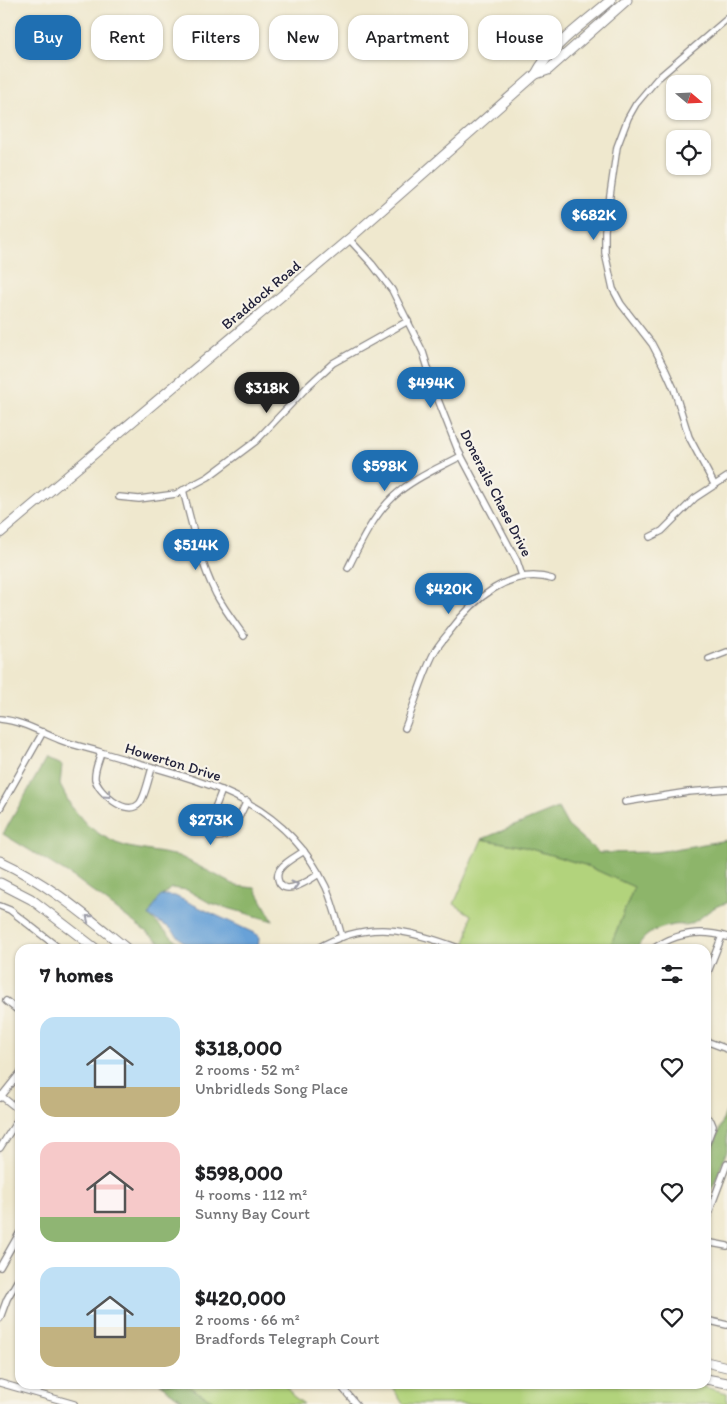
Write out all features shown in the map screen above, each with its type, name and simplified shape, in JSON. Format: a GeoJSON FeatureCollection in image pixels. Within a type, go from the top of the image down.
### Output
{"type":"FeatureCollection","features":[{"type":"Feature","properties":{"kind":"main road","name":"Braddock Road"},"geometry":{"type":"LineString","coordinates":[[0,533],[349,239],[536,74],[542,64],[564,40],[612,0]]}},
{"type":"Feature","properties":{"kind":"main road","name":"Braddock Road"},"geometry":{"type":"LineString","coordinates":[[536,74],[548,70],[627,0]]}},
{"type":"Feature","properties":{"kind":"main road"},"geometry":{"type":"LineString","coordinates":[[0,861],[27,874],[49,888],[72,904],[121,944]]}},
{"type":"Feature","properties":{"kind":"main road"},"geometry":{"type":"LineString","coordinates":[[0,883],[31,899],[90,944]]}},
{"type":"Feature","properties":{"kind":"main road"},"geometry":{"type":"LineString","coordinates":[[711,1363],[727,1367]]}},
{"type":"Feature","properties":{"kind":"main road"},"geometry":{"type":"LineString","coordinates":[[711,1380],[726,1381]]}},
{"type":"Feature","properties":{"kind":"street"},"geometry":{"type":"LineString","coordinates":[[714,484],[689,437],[674,389],[665,369],[652,344],[621,304],[613,289],[605,253],[604,230],[617,147],[628,118],[636,104],[657,79],[727,18]]}},
{"type":"Feature","properties":{"kind":"street","name":"Donerails Chase Drive"},"geometry":{"type":"LineString","coordinates":[[349,239],[392,290],[408,321],[422,352],[437,397],[461,456],[517,561],[522,576]]}},
{"type":"Feature","properties":{"kind":"street"},"geometry":{"type":"LineString","coordinates":[[119,497],[139,499],[176,494],[208,477],[256,441],[308,384],[333,363],[408,321]]}},
{"type":"Feature","properties":{"kind":"street"},"geometry":{"type":"LineString","coordinates":[[348,568],[367,530],[384,507],[400,491],[461,456]]}},
{"type":"Feature","properties":{"kind":"street"},"geometry":{"type":"LineString","coordinates":[[650,537],[662,531],[695,498],[727,477]]}},
{"type":"Feature","properties":{"kind":"street"},"geometry":{"type":"LineString","coordinates":[[183,490],[195,535],[215,591],[224,608],[244,636]]}},
{"type":"Feature","properties":{"kind":"street"},"geometry":{"type":"LineString","coordinates":[[405,728],[434,651],[460,617],[478,598],[522,576],[535,575],[552,579]]}},
{"type":"Feature","properties":{"kind":"street"},"geometry":{"type":"LineString","coordinates":[[709,658],[727,652]]}},
{"type":"Feature","properties":{"kind":"street","name":"Howerton Drive"},"geometry":{"type":"LineString","coordinates":[[0,719],[21,723],[62,740],[222,790],[247,802],[283,828],[304,851],[319,874],[333,903],[342,937]]}},
{"type":"Feature","properties":{"kind":"street"},"geometry":{"type":"LineString","coordinates":[[0,808],[43,732]]}},
{"type":"Feature","properties":{"kind":"street"},"geometry":{"type":"LineString","coordinates":[[101,753],[95,771],[96,781],[104,792],[125,808],[135,807],[141,801],[152,768]]}},
{"type":"Feature","properties":{"kind":"street"},"geometry":{"type":"LineString","coordinates":[[626,802],[688,792],[727,789]]}},
{"type":"Feature","properties":{"kind":"street"},"geometry":{"type":"LineString","coordinates":[[222,790],[208,826],[209,830],[216,837],[223,837],[230,832],[247,802]]}},
{"type":"Feature","properties":{"kind":"street"},"geometry":{"type":"LineString","coordinates":[[304,851],[281,868],[278,882],[284,887],[294,888],[319,874]]}},
{"type":"Feature","properties":{"kind":"street"},"geometry":{"type":"LineString","coordinates":[[0,906],[10,910],[54,944]]}},
{"type":"Feature","properties":{"kind":"street"},"geometry":{"type":"LineString","coordinates":[[327,944],[342,937],[369,931],[397,930],[422,935],[447,944]]}},
{"type":"Feature","properties":{"kind":"street"},"geometry":{"type":"LineString","coordinates":[[661,944],[670,938],[700,932],[724,937],[711,966]]}},
{"type":"Feature","properties":{"kind":"street"},"geometry":{"type":"LineString","coordinates":[[6,1002],[15,1008]]}},
{"type":"Feature","properties":{"kind":"street"},"geometry":{"type":"LineString","coordinates":[[711,1043],[727,1049]]}},
{"type":"Feature","properties":{"kind":"street"},"geometry":{"type":"LineString","coordinates":[[15,1079],[0,1096],[15,1107]]}},
{"type":"Feature","properties":{"kind":"street"},"geometry":{"type":"LineString","coordinates":[[0,1148],[15,1124]]}},
{"type":"Feature","properties":{"kind":"street"},"geometry":{"type":"LineString","coordinates":[[711,1208],[727,1164]]}},
{"type":"Feature","properties":{"kind":"street"},"geometry":{"type":"LineString","coordinates":[[0,1266],[15,1241]]}},
{"type":"Feature","properties":{"kind":"street"},"geometry":{"type":"LineString","coordinates":[[711,1243],[727,1246]]}},
{"type":"Feature","properties":{"kind":"street"},"geometry":{"type":"LineString","coordinates":[[0,1318],[2,1308],[15,1285]]}},
{"type":"Feature","properties":{"kind":"street"},"geometry":{"type":"LineString","coordinates":[[711,1321],[727,1325]]}},
{"type":"Feature","properties":{"kind":"street"},"geometry":{"type":"LineString","coordinates":[[0,1382],[15,1387]]}},
{"type":"Feature","properties":{"kind":"street"},"geometry":{"type":"LineString","coordinates":[[20,1389],[58,1402],[74,1404]]}},
{"type":"Feature","properties":{"kind":"street"},"geometry":{"type":"LineString","coordinates":[[343,1389],[356,1404]]}},
{"type":"Feature","properties":{"kind":"green space"},"geometry":{"type":"Polygon","coordinates":[[[46,759],[62,765],[60,785],[71,806],[87,825],[101,835],[128,847],[179,856],[237,886],[255,888],[273,921],[210,903],[187,890],[171,888],[163,895],[150,917],[180,944],[162,944],[75,878],[3,834],[46,759]]]}},
{"type":"Feature","properties":{"kind":"green space"},"geometry":{"type":"Polygon","coordinates":[[[558,808],[568,826],[599,853],[657,852],[727,840],[727,903],[712,909],[690,924],[674,925],[652,932],[640,944],[611,944],[634,887],[585,865],[524,847],[482,839],[558,808]]]}},
{"type":"Feature","properties":{"kind":"green space"},"geometry":{"type":"Polygon","coordinates":[[[482,839],[524,847],[585,865],[634,887],[611,944],[464,944],[468,935],[471,915],[454,904],[482,839]]]}},
{"type":"Feature","properties":{"kind":"green space"},"geometry":{"type":"Polygon","coordinates":[[[727,1109],[727,1150],[711,1193],[711,1153],[727,1109]]]}},
{"type":"Feature","properties":{"kind":"green space"},"geometry":{"type":"Polygon","coordinates":[[[167,1389],[288,1389],[293,1396],[304,1404],[187,1404],[167,1389]]]}},
{"type":"Feature","properties":{"kind":"green space"},"geometry":{"type":"Polygon","coordinates":[[[167,1389],[193,1389],[219,1404],[187,1404],[167,1389]]]}},
{"type":"Feature","properties":{"kind":"green space"},"geometry":{"type":"Polygon","coordinates":[[[393,1389],[711,1389],[727,1393],[727,1404],[403,1404],[393,1389]]]}},
{"type":"Feature","properties":{"kind":"water"},"geometry":{"type":"Polygon","coordinates":[[[163,895],[175,896],[258,935],[258,944],[185,944],[170,928],[150,917],[149,915],[159,898],[163,895]]]}}]}
